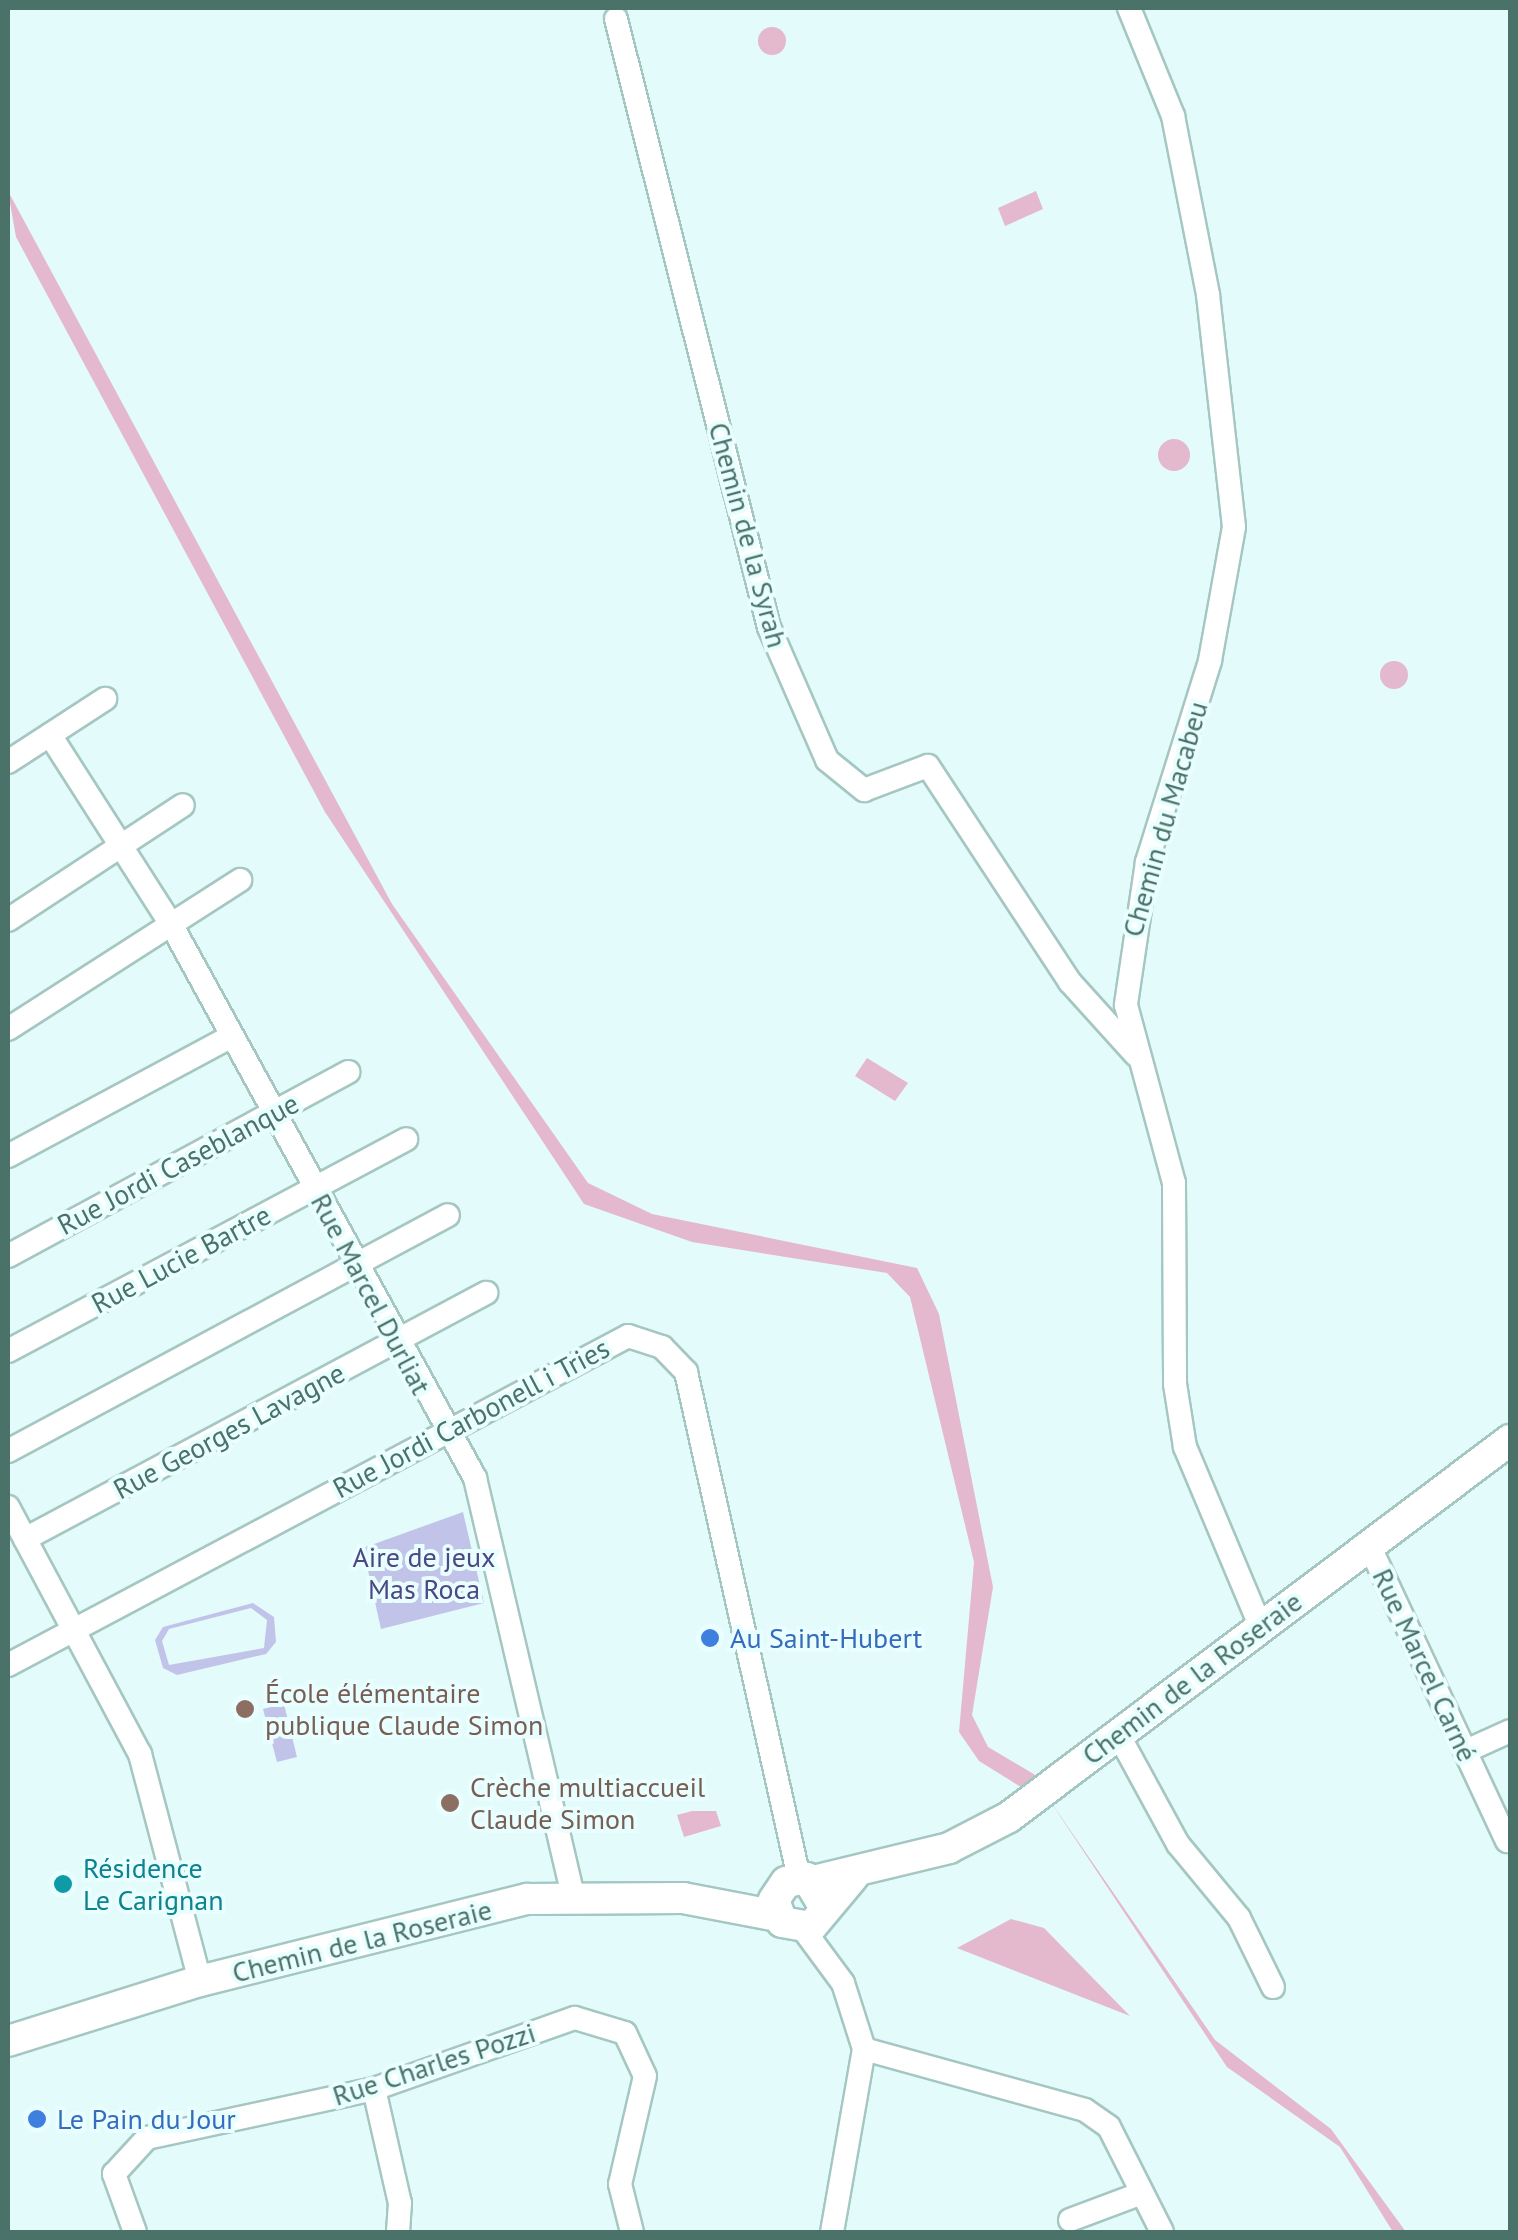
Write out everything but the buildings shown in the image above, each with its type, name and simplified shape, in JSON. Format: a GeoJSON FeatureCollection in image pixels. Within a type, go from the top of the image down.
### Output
{"type":"FeatureCollection","features":[{"type":"Feature","properties":{"kind":"street","name":"Chemin du Macabeu"},"geometry":{"type":"LineString","coordinates":[[1129,8],[1173,116],[1208,295],[1234,527],[1210,660],[1127,956],[1136,1056],[1174,1183],[1175,1384],[1185,1447],[1260,1625]]}},
{"type":"Feature","properties":{"kind":"street","name":"Chemin de la Syrah"},"geometry":{"type":"LineString","coordinates":[[616,19],[763,608],[828,760],[864,790],[928,766],[1060,968],[1136,1056]]}},
{"type":"Feature","properties":{"kind":"street"},"geometry":{"type":"LineString","coordinates":[[8,762],[105,699]]}},
{"type":"Feature","properties":{"kind":"street","name":"Rue Marcel Durliat"},"geometry":{"type":"LineString","coordinates":[[50,735],[171,924],[444,1430],[475,1478],[574,1900]]}},
{"type":"Feature","properties":{"kind":"street"},"geometry":{"type":"LineString","coordinates":[[8,920],[183,805]]}},
{"type":"Feature","properties":{"kind":"street"},"geometry":{"type":"LineString","coordinates":[[8,1029],[240,880]]}},
{"type":"Feature","properties":{"kind":"street"},"geometry":{"type":"LineString","coordinates":[[8,1156],[232,1036]]}},
{"type":"Feature","properties":{"kind":"street","name":"Rue Jordi Caseblanque"},"geometry":{"type":"LineString","coordinates":[[8,1256],[349,1072]]}},
{"type":"Feature","properties":{"kind":"street","name":"Rue Lucie Bartre"},"geometry":{"type":"LineString","coordinates":[[8,1351],[406,1138]]}},
{"type":"Feature","properties":{"kind":"street"},"geometry":{"type":"LineString","coordinates":[[8,1451],[448,1215]]}},
{"type":"Feature","properties":{"kind":"street","name":"Rue Georges Lavagne"},"geometry":{"type":"LineString","coordinates":[[25,1539],[486,1293]]}},
{"type":"Feature","properties":{"kind":"street","name":"Rue Jordi Carbonell i Tries"},"geometry":{"type":"LineString","coordinates":[[8,1665],[444,1430],[628,1336],[662,1347],[686,1372],[803,1903]]}},
{"type":"Feature","properties":{"kind":"street","name":"Chemin de la Roseraie"},"geometry":{"type":"LineString","coordinates":[[8,2041],[200,1981],[527,1899],[803,1903],[853,1877],[1004,1820],[1510,1440]]}},
{"type":"Feature","properties":{"kind":"street"},"geometry":{"type":"LineString","coordinates":[[8,1507],[140,1754],[200,1981]]}},
{"type":"Feature","properties":{"kind":"street","name":"Rue Marcel Carné"},"geometry":{"type":"LineString","coordinates":[[1368,1543],[1507,1841]]}},
{"type":"Feature","properties":{"kind":"street"},"geometry":{"type":"LineString","coordinates":[[1466,1752],[1510,1731]]}},
{"type":"Feature","properties":{"kind":"street"},"geometry":{"type":"LineString","coordinates":[[1118,1734],[1178,1844],[1239,1918],[1273,1987]]}},
{"type":"Feature","properties":{"kind":"street"},"geometry":{"type":"LineString","coordinates":[[803,1903],[864,2049],[832,2232]]}},
{"type":"Feature","properties":{"kind":"street","name":"Rue Charles Pozzi"},"geometry":{"type":"LineString","coordinates":[[136,2232],[114,2174],[147,2138],[374,2089],[575,2018],[625,2034],[645,2076],[620,2184],[632,2232]]}},
{"type":"Feature","properties":{"kind":"street"},"geometry":{"type":"LineString","coordinates":[[864,2049],[1085,2110],[1109,2126],[1137,2195],[1162,2232]]}},
{"type":"Feature","properties":{"kind":"street"},"geometry":{"type":"LineString","coordinates":[[374,2089],[400,2203],[398,2232]]}},
{"type":"Feature","properties":{"kind":"street"},"geometry":{"type":"LineString","coordinates":[[1070,2220],[1137,2195]]}},
{"type":"Feature","properties":{"kind":"green space","name":"Aire de jeux Mas Roca"},"geometry":{"type":"Polygon","coordinates":[[[463,1512],[484,1603],[381,1629],[363,1548],[463,1512]]]}},
{"type":"Feature","properties":{"kind":"green space"},"geometry":{"type":"Polygon","coordinates":[[[253,1603],[274,1617],[276,1642],[266,1654],[177,1675],[163,1668],[155,1640],[163,1627],[253,1603]],[[251,1608],[169,1629],[162,1641],[169,1665],[264,1648],[267,1620],[251,1608]]]}},
{"type":"Feature","properties":{"kind":"green space"},"geometry":{"type":"Polygon","coordinates":[[[284,1704],[297,1757],[277,1762],[263,1709],[284,1704]]]}},
{"type":"Feature","properties":{"kind":"shaded area"},"geometry":{"type":"Polygon","coordinates":[[[772,27],[782,31],[786,41],[782,51],[772,55],[762,51],[758,41],[762,31],[772,27]]]}},
{"type":"Feature","properties":{"kind":"shaded area"},"geometry":{"type":"Polygon","coordinates":[[[8,191],[392,904],[588,1183],[652,1214],[917,1268],[939,1314],[993,1587],[972,1715],[988,1747],[1037,1776],[1021,1787],[979,1761],[959,1732],[974,1562],[910,1297],[887,1273],[692,1242],[584,1204],[325,812],[16,237],[8,191]]]}},
{"type":"Feature","properties":{"kind":"shaded area"},"geometry":{"type":"Polygon","coordinates":[[[1036,191],[1043,209],[1005,226],[998,208],[1036,191]]]}},
{"type":"Feature","properties":{"kind":"shaded area"},"geometry":{"type":"Polygon","coordinates":[[[1174,439],[1186,443],[1190,455],[1186,467],[1174,471],[1162,467],[1158,455],[1162,443],[1174,439]]]}},
{"type":"Feature","properties":{"kind":"shaded area"},"geometry":{"type":"Polygon","coordinates":[[[1394,661],[1404,665],[1408,675],[1404,685],[1394,689],[1384,685],[1380,675],[1384,665],[1394,661]]]}},
{"type":"Feature","properties":{"kind":"shaded area"},"geometry":{"type":"Polygon","coordinates":[[[867,1058],[908,1083],[895,1101],[855,1076],[867,1058]]]}},
{"type":"Feature","properties":{"kind":"shaded area"},"geometry":{"type":"Polygon","coordinates":[[[1048,1798],[1215,2040],[1331,2129],[1406,2232],[1393,2232],[1340,2147],[1227,2067],[1048,1798]]]}},
{"type":"Feature","properties":{"kind":"shaded area"},"geometry":{"type":"Polygon","coordinates":[[[716,1811],[721,1826],[684,1837],[677,1815],[716,1811]]]}},
{"type":"Feature","properties":{"kind":"shaded area"},"geometry":{"type":"Polygon","coordinates":[[[1011,1919],[1044,1928],[1130,2016],[957,1948],[1011,1919]]]}},
{"type":"Feature","properties":{"kind":"place","name":"Au Saint-Hubert"},"geometry":{"type":"Point","coordinates":[710,1638]}},
{"type":"Feature","properties":{"kind":"place","name":"École élémentaire publique Claude Simon"},"geometry":{"type":"Point","coordinates":[245,1709]}},
{"type":"Feature","properties":{"kind":"place","name":"Crèche multiaccueil Claude Simon"},"geometry":{"type":"Point","coordinates":[450,1803]}},
{"type":"Feature","properties":{"kind":"place","name":"Résidence Le Carignan"},"geometry":{"type":"Point","coordinates":[63,1884]}},
{"type":"Feature","properties":{"kind":"place","name":"Le Pain du Jour"},"geometry":{"type":"Point","coordinates":[37,2119]}}]}
